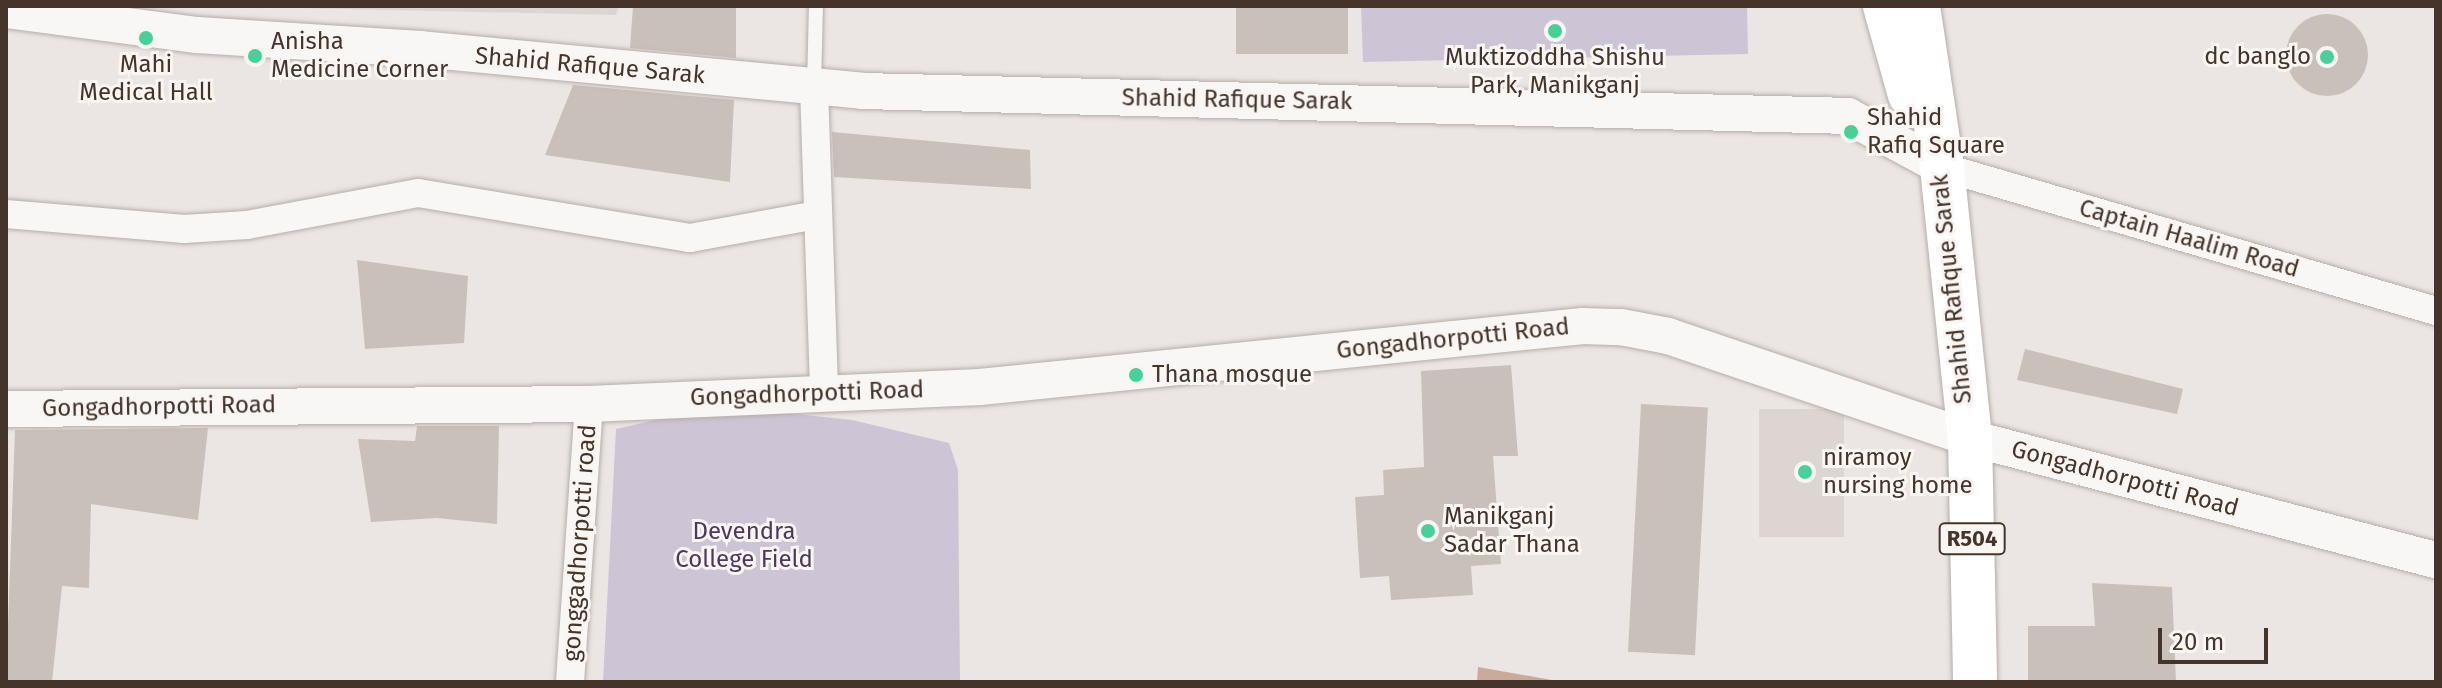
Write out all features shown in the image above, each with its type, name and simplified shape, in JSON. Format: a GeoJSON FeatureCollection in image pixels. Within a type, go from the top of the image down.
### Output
{"type":"FeatureCollection","features":[{"type":"Feature","properties":{"kind":"main road","name":"R504"},"geometry":{"type":"LineString","coordinates":[[1885,6],[1903,80],[1944,180]]}},
{"type":"Feature","properties":{"kind":"main road","name":"R504"},"geometry":{"type":"LineString","coordinates":[[1918,6],[1944,180]]}},
{"type":"Feature","properties":{"kind":"main road","name":"Shahid Rafique Sarak"},"geometry":{"type":"LineString","coordinates":[[1944,180],[1966,418],[1975,682]]}},
{"type":"Feature","properties":{"kind":"street","name":"Shahid Rafique Sarak"},"geometry":{"type":"LineString","coordinates":[[6,10],[197,20],[421,49],[814,87],[1848,116],[1944,180]]}},
{"type":"Feature","properties":{"kind":"street"},"geometry":{"type":"LineString","coordinates":[[814,87],[823,380]]}},
{"type":"Feature","properties":{"kind":"street","name":"Captain Haalim Road"},"geometry":{"type":"LineString","coordinates":[[1944,180],[2436,311]]}},
{"type":"Feature","properties":{"kind":"street"},"geometry":{"type":"LineString","coordinates":[[6,214],[184,229],[247,225],[418,193],[690,238],[817,226]]}},
{"type":"Feature","properties":{"kind":"street","name":"Gongadhorpotti Road"},"geometry":{"type":"LineString","coordinates":[[6,409],[589,404],[823,380],[980,387],[1583,326],[1621,327],[1668,336],[1966,418],[2436,560]]}},
{"type":"Feature","properties":{"kind":"street","name":"gonggadhorpotti road"},"geometry":{"type":"LineString","coordinates":[[570,682],[589,404]]}},
{"type":"Feature","properties":{"kind":"lane"},"geometry":{"type":"LineString","coordinates":[[814,87],[816,6]]}},
{"type":"Feature","properties":{"kind":"shaded area"},"geometry":{"type":"Polygon","coordinates":[[[212,6],[619,6],[616,15],[212,6]]]}},
{"type":"Feature","properties":{"kind":"shaded area","name":"niramoy nursing home"},"geometry":{"type":"Polygon","coordinates":[[[1759,409],[1844,409],[1844,537],[1759,537],[1759,409]]]}},
{"type":"Feature","properties":{"kind":"shaded area"},"geometry":{"type":"Polygon","coordinates":[[[1478,667],[1563,682],[1477,682],[1478,667]]]}},
{"type":"Feature","properties":{"kind":"green space","name":"Muktizoddha Shishu Park, Manikganj"},"geometry":{"type":"Polygon","coordinates":[[[1361,6],[1747,6],[1748,54],[1363,62],[1361,6]]]}},
{"type":"Feature","properties":{"kind":"green space","name":"Devendra College Field"},"geometry":{"type":"Polygon","coordinates":[[[718,406],[852,420],[949,443],[958,470],[960,682],[603,682],[616,429],[718,406]]]}},
{"type":"Feature","properties":{"kind":"building"},"geometry":{"type":"Polygon","coordinates":[[[633,6],[736,6],[736,58],[630,48],[633,6]]]}},
{"type":"Feature","properties":{"kind":"building"},"geometry":{"type":"Polygon","coordinates":[[[1236,6],[1348,6],[1348,54],[1236,54],[1236,6]]]}},
{"type":"Feature","properties":{"kind":"building","name":"dc banglo"},"geometry":{"type":"Polygon","coordinates":[[[2319,14],[2335,14],[2350,21],[2361,32],[2368,55],[2365,71],[2356,84],[2335,96],[2319,96],[2304,89],[2293,78],[2286,63],[2286,47],[2293,32],[2304,21],[2319,14]]]}},
{"type":"Feature","properties":{"kind":"building"},"geometry":{"type":"Polygon","coordinates":[[[573,85],[734,100],[730,182],[545,155],[573,85]]]}},
{"type":"Feature","properties":{"kind":"building"},"geometry":{"type":"Polygon","coordinates":[[[832,132],[1030,150],[1031,189],[834,177],[832,132]]]}},
{"type":"Feature","properties":{"kind":"building"},"geometry":{"type":"Polygon","coordinates":[[[357,260],[468,276],[464,343],[365,349],[357,260]]]}},
{"type":"Feature","properties":{"kind":"building"},"geometry":{"type":"Polygon","coordinates":[[[2025,349],[2183,389],[2177,414],[2017,380],[2025,349]]]}},
{"type":"Feature","properties":{"kind":"building","name":"Manikganj Sadar Thana"},"geometry":{"type":"Polygon","coordinates":[[[1511,365],[1518,456],[1493,456],[1501,564],[1471,566],[1473,595],[1391,600],[1389,576],[1360,578],[1355,497],[1384,495],[1383,470],[1424,467],[1421,371],[1511,365]]]}},
{"type":"Feature","properties":{"kind":"building"},"geometry":{"type":"Polygon","coordinates":[[[1641,404],[1708,408],[1695,655],[1628,652],[1641,404]]]}},
{"type":"Feature","properties":{"kind":"building"},"geometry":{"type":"Polygon","coordinates":[[[417,426],[499,426],[497,524],[437,518],[371,522],[358,439],[415,441],[417,426]]]}},
{"type":"Feature","properties":{"kind":"building"},"geometry":{"type":"Polygon","coordinates":[[[208,428],[198,520],[91,504],[89,588],[62,586],[52,682],[6,682],[15,430],[208,428]]]}},
{"type":"Feature","properties":{"kind":"building"},"geometry":{"type":"Polygon","coordinates":[[[2092,583],[2172,587],[2176,682],[2028,682],[2028,626],[2095,626],[2092,583]]]}},
{"type":"Feature","properties":{"kind":"place","name":"Muktizoddha Shishu Park, Manikganj"},"geometry":{"type":"Point","coordinates":[1555,31]}},
{"type":"Feature","properties":{"kind":"place","name":"Mahi Medical Hall"},"geometry":{"type":"Point","coordinates":[146,38]}},
{"type":"Feature","properties":{"kind":"place","name":"Anisha Medicine Corner"},"geometry":{"type":"Point","coordinates":[255,56]}},
{"type":"Feature","properties":{"kind":"place","name":"dc banglo"},"geometry":{"type":"Point","coordinates":[2327,57]}},
{"type":"Feature","properties":{"kind":"place","name":"Shahid Rafiq Square"},"geometry":{"type":"Point","coordinates":[1851,132]}},
{"type":"Feature","properties":{"kind":"place","name":"Thana mosque"},"geometry":{"type":"Point","coordinates":[1136,375]}},
{"type":"Feature","properties":{"kind":"place","name":"niramoy nursing home"},"geometry":{"type":"Point","coordinates":[1805,472]}},
{"type":"Feature","properties":{"kind":"place","name":"Manikganj Sadar Thana"},"geometry":{"type":"Point","coordinates":[1428,531]}}]}
